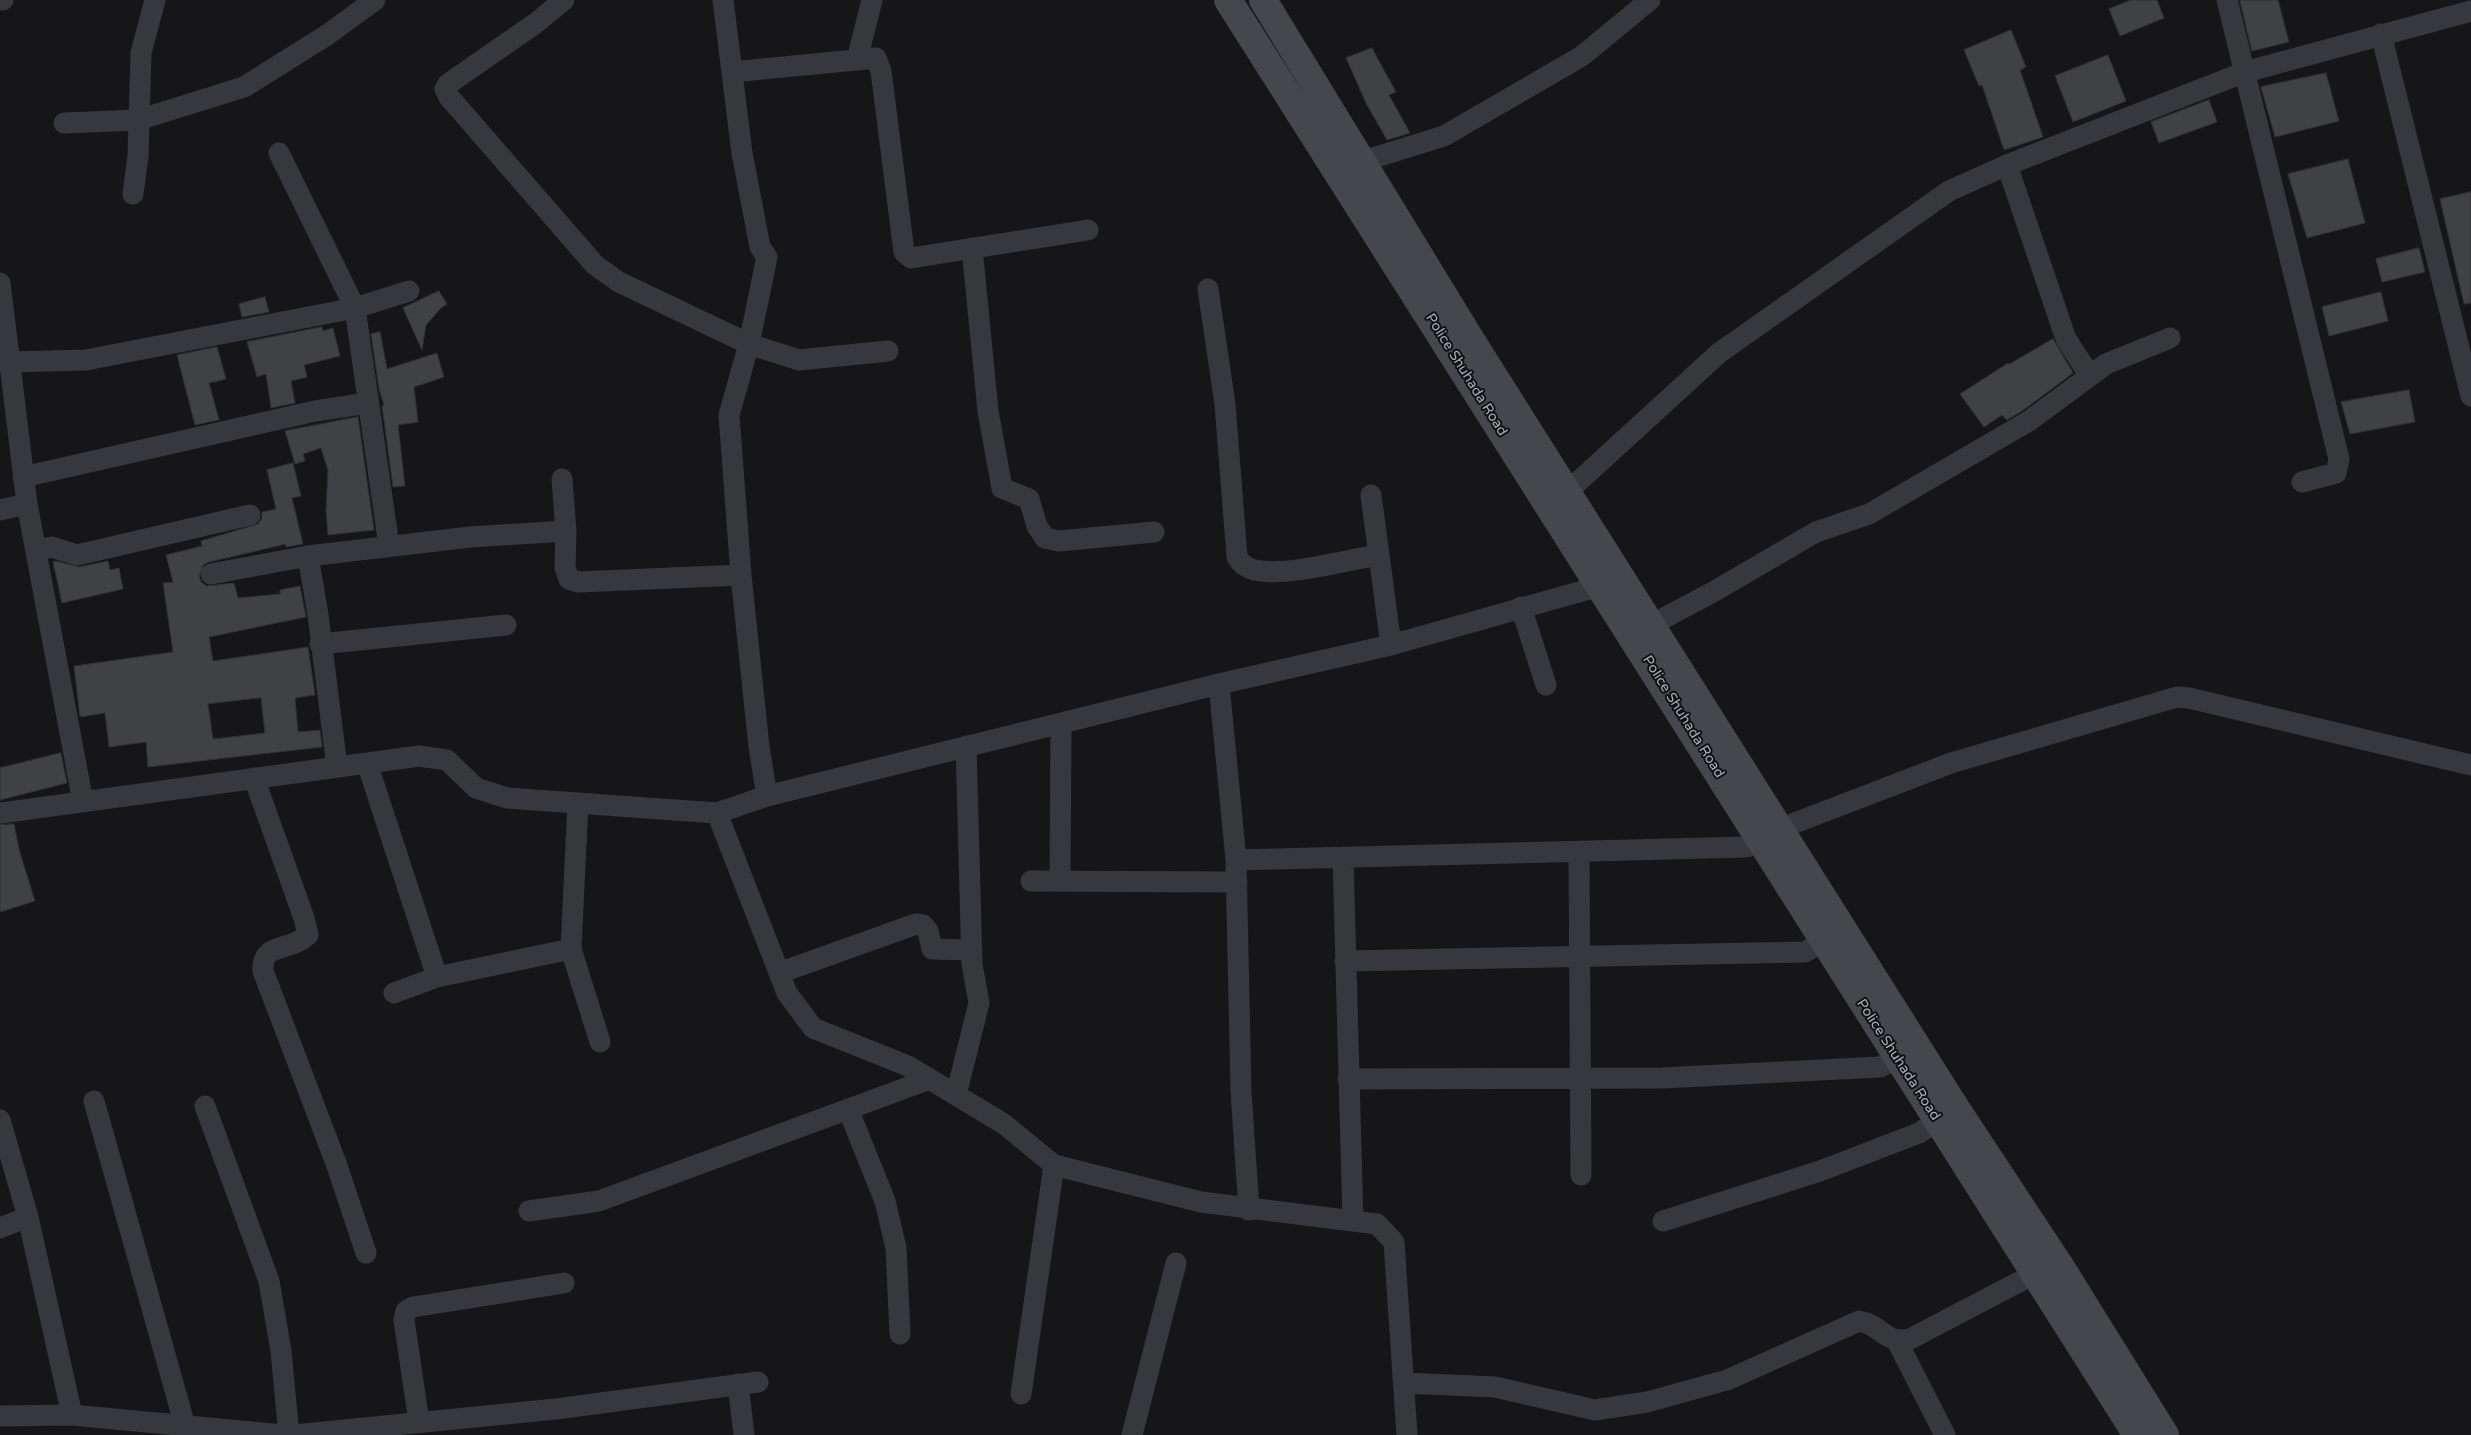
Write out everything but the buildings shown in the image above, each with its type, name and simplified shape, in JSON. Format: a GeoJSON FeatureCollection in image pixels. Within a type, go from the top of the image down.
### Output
{"type":"FeatureCollection","features":[{"type":"Feature","properties":{"kind":"main road","name":"Police Shuhada Road"},"geometry":{"type":"LineString","coordinates":[[1228,0],[1462,348],[1568,492],[1651,625],[1751,805]]}},
{"type":"Feature","properties":{"kind":"main road","name":"Police Shuhada Road"},"geometry":{"type":"LineString","coordinates":[[1263,0],[1363,161],[1462,348],[1600,586],[1957,1110],[2060,1266],[2165,1435]]}},
{"type":"Feature","properties":{"kind":"main road","name":"Police Shuhada Road"},"geometry":{"type":"LineString","coordinates":[[1770,835],[1822,942],[2036,1274],[2137,1435]]}},
{"type":"Feature","properties":{"kind":"street"},"geometry":{"type":"LineString","coordinates":[[132,194],[138,156],[141,53],[155,0]]}},
{"type":"Feature","properties":{"kind":"street"},"geometry":{"type":"LineString","coordinates":[[64,123],[138,120],[244,87],[327,35],[375,0]]}},
{"type":"Feature","properties":{"kind":"street"},"geometry":{"type":"LineString","coordinates":[[564,0],[536,23],[448,84],[445,89],[448,97],[595,265],[619,282],[749,344],[799,360],[888,351]]}},
{"type":"Feature","properties":{"kind":"street"},"geometry":{"type":"LineString","coordinates":[[723,0],[742,152],[760,247],[767,257],[749,344],[729,415],[740,575],[759,747],[767,796]]}},
{"type":"Feature","properties":{"kind":"street"},"geometry":{"type":"LineString","coordinates":[[857,60],[872,0]]}},
{"type":"Feature","properties":{"kind":"street"},"geometry":{"type":"LineString","coordinates":[[1363,161],[1444,136],[1582,56],[1650,0]]}},
{"type":"Feature","properties":{"kind":"street"},"geometry":{"type":"LineString","coordinates":[[2226,0],[2339,459],[2336,474],[2302,482]]}},
{"type":"Feature","properties":{"kind":"street"},"geometry":{"type":"LineString","coordinates":[[1568,492],[1719,353],[1949,192],[2007,165],[2245,72],[2381,34],[2435,10],[2471,11]]}},
{"type":"Feature","properties":{"kind":"street"},"geometry":{"type":"LineString","coordinates":[[2381,34],[2471,396]]}},
{"type":"Feature","properties":{"kind":"street"},"geometry":{"type":"LineString","coordinates":[[732,72],[876,58],[882,71],[904,252],[911,258],[1088,230]]}},
{"type":"Feature","properties":{"kind":"street"},"geometry":{"type":"LineString","coordinates":[[279,154],[355,308],[389,546]]}},
{"type":"Feature","properties":{"kind":"street"},"geometry":{"type":"LineString","coordinates":[[2007,165],[2066,339],[2090,376]]}},
{"type":"Feature","properties":{"kind":"street"},"geometry":{"type":"LineString","coordinates":[[972,248],[988,411],[1002,488],[1030,499],[1037,526],[1045,538],[1059,541],[1154,532]]}},
{"type":"Feature","properties":{"kind":"street"},"geometry":{"type":"LineString","coordinates":[[0,283],[27,504],[83,802]]}},
{"type":"Feature","properties":{"kind":"street"},"geometry":{"type":"LineString","coordinates":[[1208,289],[1224,404],[1236,557],[1242,565],[1254,570],[1282,571],[1378,555]]}},
{"type":"Feature","properties":{"kind":"street"},"geometry":{"type":"LineString","coordinates":[[10,362],[86,360],[355,308],[409,291]]}},
{"type":"Feature","properties":{"kind":"street"},"geometry":{"type":"LineString","coordinates":[[1651,625],[1713,592],[1816,532],[1869,514],[2029,421],[2106,364],[2170,338]]}},
{"type":"Feature","properties":{"kind":"street"},"geometry":{"type":"LineString","coordinates":[[23,477],[315,411],[368,403]]}},
{"type":"Feature","properties":{"kind":"street"},"geometry":{"type":"LineString","coordinates":[[562,479],[566,531],[565,568],[569,579],[578,582],[740,575]]}},
{"type":"Feature","properties":{"kind":"street"},"geometry":{"type":"LineString","coordinates":[[1371,495],[1391,645]]}},
{"type":"Feature","properties":{"kind":"street"},"geometry":{"type":"LineString","coordinates":[[0,510],[27,504]]}},
{"type":"Feature","properties":{"kind":"street"},"geometry":{"type":"LineString","coordinates":[[36,550],[52,547],[77,555],[250,515]]}},
{"type":"Feature","properties":{"kind":"street"},"geometry":{"type":"LineString","coordinates":[[211,574],[308,556],[389,546],[470,537],[566,531]]}},
{"type":"Feature","properties":{"kind":"street"},"geometry":{"type":"LineString","coordinates":[[308,556],[318,614],[320,644],[336,767]]}},
{"type":"Feature","properties":{"kind":"street"},"geometry":{"type":"LineString","coordinates":[[0,813],[419,756],[447,760],[476,788],[507,798],[717,813],[767,796],[966,746],[1219,684],[1391,645],[1600,586]]}},
{"type":"Feature","properties":{"kind":"street"},"geometry":{"type":"LineString","coordinates":[[1521,607],[1546,685]]}},
{"type":"Feature","properties":{"kind":"street"},"geometry":{"type":"LineString","coordinates":[[320,644],[506,625]]}},
{"type":"Feature","properties":{"kind":"street"},"geometry":{"type":"LineString","coordinates":[[1219,684],[1236,860],[1241,1092],[1250,1210]]}},
{"type":"Feature","properties":{"kind":"street"},"geometry":{"type":"LineString","coordinates":[[1236,860],[1747,847],[1770,835],[1951,763],[2178,697],[2189,698],[2471,765]]}},
{"type":"Feature","properties":{"kind":"street"},"geometry":{"type":"LineString","coordinates":[[1060,881],[1061,723]]}},
{"type":"Feature","properties":{"kind":"street"},"geometry":{"type":"LineString","coordinates":[[956,1095],[979,1003],[972,950],[966,746]]}},
{"type":"Feature","properties":{"kind":"street"},"geometry":{"type":"LineString","coordinates":[[368,763],[437,977]]}},
{"type":"Feature","properties":{"kind":"street"},"geometry":{"type":"LineString","coordinates":[[254,778],[304,918],[308,935],[301,941],[266,953],[262,960],[263,971],[336,1163],[366,1253]]}},
{"type":"Feature","properties":{"kind":"street"},"geometry":{"type":"LineString","coordinates":[[578,803],[572,949],[600,1042]]}},
{"type":"Feature","properties":{"kind":"street"},"geometry":{"type":"LineString","coordinates":[[717,813],[787,993],[813,1028],[908,1066],[1004,1124],[1054,1165],[1200,1202],[1250,1210],[1377,1224],[1394,1242],[1407,1435]]}},
{"type":"Feature","properties":{"kind":"street"},"geometry":{"type":"LineString","coordinates":[[1579,852],[1581,1175]]}},
{"type":"Feature","properties":{"kind":"street"},"geometry":{"type":"LineString","coordinates":[[1343,858],[1353,1221]]}},
{"type":"Feature","properties":{"kind":"street"},"geometry":{"type":"LineString","coordinates":[[1031,881],[1237,882]]}},
{"type":"Feature","properties":{"kind":"street"},"geometry":{"type":"LineString","coordinates":[[779,973],[916,924],[923,925],[928,931],[932,949],[972,950]]}},
{"type":"Feature","properties":{"kind":"street"},"geometry":{"type":"LineString","coordinates":[[1345,961],[1805,952],[1822,942]]}},
{"type":"Feature","properties":{"kind":"street"},"geometry":{"type":"LineString","coordinates":[[394,993],[437,977],[572,949]]}},
{"type":"Feature","properties":{"kind":"street"},"geometry":{"type":"LineString","coordinates":[[1348,1079],[1662,1078],[1880,1067],[1896,1058]]}},
{"type":"Feature","properties":{"kind":"street"},"geometry":{"type":"LineString","coordinates":[[529,1211],[599,1201],[930,1080]]}},
{"type":"Feature","properties":{"kind":"street"},"geometry":{"type":"LineString","coordinates":[[94,1101],[186,1426]]}},
{"type":"Feature","properties":{"kind":"street"},"geometry":{"type":"LineString","coordinates":[[205,1106],[269,1281],[281,1351],[289,1435]]}},
{"type":"Feature","properties":{"kind":"street"},"geometry":{"type":"LineString","coordinates":[[848,1109],[885,1201],[896,1248],[900,1334]]}},
{"type":"Feature","properties":{"kind":"street"},"geometry":{"type":"LineString","coordinates":[[0,1120],[28,1217],[72,1415]]}},
{"type":"Feature","properties":{"kind":"street"},"geometry":{"type":"LineString","coordinates":[[1663,1221],[1820,1171],[1919,1132],[1937,1121]]}},
{"type":"Feature","properties":{"kind":"street"},"geometry":{"type":"LineString","coordinates":[[1021,1394],[1054,1165]]}},
{"type":"Feature","properties":{"kind":"street"},"geometry":{"type":"LineString","coordinates":[[0,1228],[28,1217]]}},
{"type":"Feature","properties":{"kind":"street"},"geometry":{"type":"LineString","coordinates":[[1132,1435],[1176,1263]]}},
{"type":"Feature","properties":{"kind":"street"},"geometry":{"type":"LineString","coordinates":[[1404,1383],[1495,1388],[1595,1410],[1647,1402],[1727,1380],[1859,1320],[1870,1323],[1886,1336],[1897,1341],[1910,1339],[2036,1274]]}},
{"type":"Feature","properties":{"kind":"street"},"geometry":{"type":"LineString","coordinates":[[418,1422],[404,1320],[406,1311],[413,1307],[564,1283]]}},
{"type":"Feature","properties":{"kind":"street"},"geometry":{"type":"LineString","coordinates":[[1897,1341],[1945,1435]]}},
{"type":"Feature","properties":{"kind":"street"},"geometry":{"type":"LineString","coordinates":[[294,1435],[556,1409],[748,1383],[744,1435]]}},
{"type":"Feature","properties":{"kind":"street"},"geometry":{"type":"LineString","coordinates":[[0,1416],[72,1415],[283,1435]]}}]}
